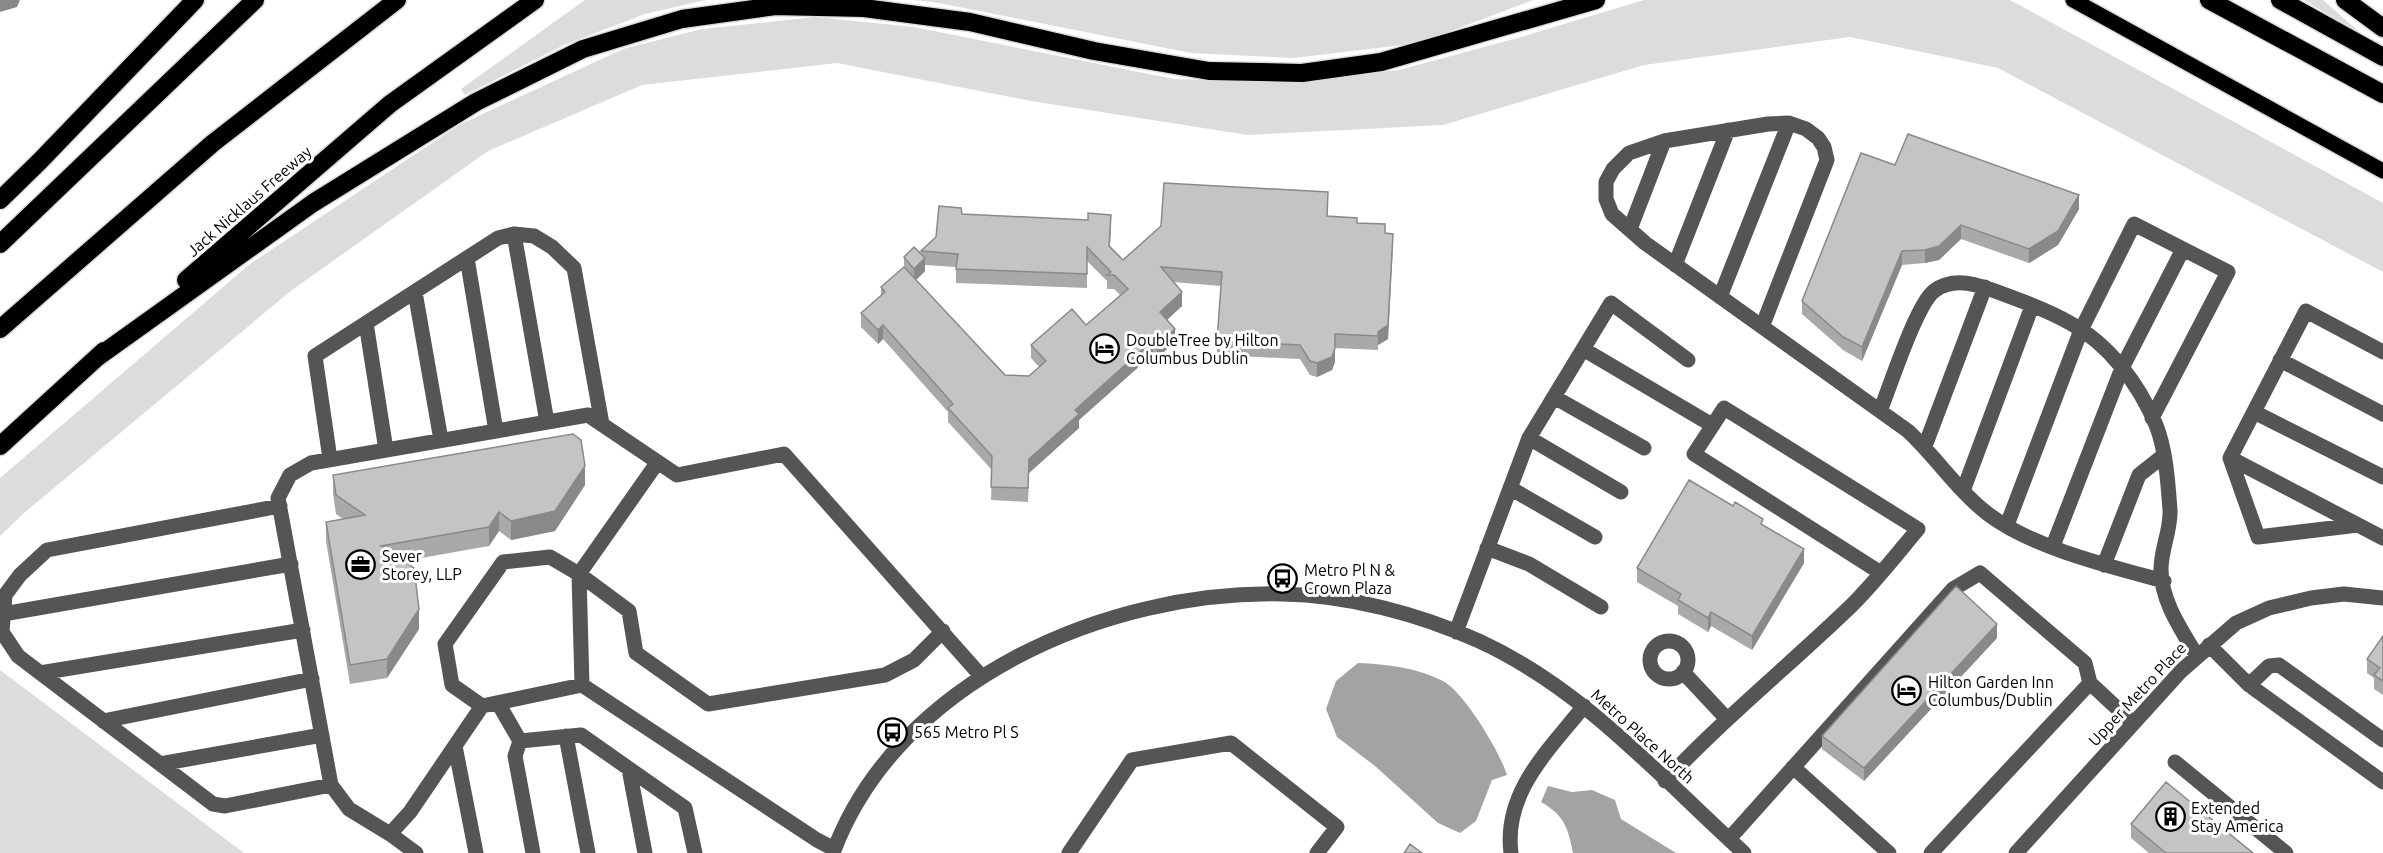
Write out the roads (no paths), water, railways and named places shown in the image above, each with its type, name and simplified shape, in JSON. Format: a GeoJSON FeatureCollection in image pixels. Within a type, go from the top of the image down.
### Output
{"type":"FeatureCollection","features":[{"type":"Feature","properties":{"kind":"highway"},"geometry":{"type":"LineString","coordinates":[[0,200],[195,0]]}},
{"type":"Feature","properties":{"kind":"highway"},"geometry":{"type":"LineString","coordinates":[[0,244],[255,0]]}},
{"type":"Feature","properties":{"kind":"highway"},"geometry":{"type":"LineString","coordinates":[[0,329],[213,143],[397,0]]}},
{"type":"Feature","properties":{"kind":"highway","name":"Jack Nicklaus Freeway"},"geometry":{"type":"LineString","coordinates":[[0,446],[95,359],[390,104],[535,0]]}},
{"type":"Feature","properties":{"kind":"highway"},"geometry":{"type":"LineString","coordinates":[[95,359],[313,203],[476,102],[584,49],[682,19],[775,6],[864,8],[970,22],[1094,51],[1209,71],[1302,73],[1381,62],[1596,0]]}},
{"type":"Feature","properties":{"kind":"highway"},"geometry":{"type":"LineString","coordinates":[[2209,0],[2383,93]]}},
{"type":"Feature","properties":{"kind":"highway"},"geometry":{"type":"LineString","coordinates":[[2280,0],[2383,57]]}},
{"type":"Feature","properties":{"kind":"highway"},"geometry":{"type":"LineString","coordinates":[[2345,0],[2383,28]]}},
{"type":"Feature","properties":{"kind":"main road"},"geometry":{"type":"LineString","coordinates":[[2073,0],[2383,171]]}},
{"type":"Feature","properties":{"kind":"street"},"geometry":{"type":"LineString","coordinates":[[1720,297],[1789,123]]}},
{"type":"Feature","properties":{"kind":"street"},"geometry":{"type":"LineString","coordinates":[[1762,327],[1827,160],[1824,147],[1818,138],[1806,129],[1789,123],[1768,124],[1664,141],[1629,153],[1613,169],[1606,182],[1606,199],[1612,214],[1630,229],[1675,265],[1720,297],[1762,327],[1908,431],[1925,446],[1949,478],[1988,514],[2024,536],[2104,565],[2164,581]]}},
{"type":"Feature","properties":{"kind":"street"},"geometry":{"type":"LineString","coordinates":[[1675,265],[1728,130]]}},
{"type":"Feature","properties":{"kind":"street"},"geometry":{"type":"LineString","coordinates":[[1630,229],[1664,141]]}},
{"type":"Feature","properties":{"kind":"street"},"geometry":{"type":"LineString","coordinates":[[2007,525],[2081,330],[2134,224],[2228,272],[2152,418]]}},
{"type":"Feature","properties":{"kind":"street"},"geometry":{"type":"LineString","coordinates":[[514,234],[547,422]]}},
{"type":"Feature","properties":{"kind":"street"},"geometry":{"type":"LineString","coordinates":[[330,459],[315,356],[498,238],[514,234],[534,236],[552,247],[574,268],[602,424]]}},
{"type":"Feature","properties":{"kind":"street"},"geometry":{"type":"LineString","coordinates":[[2053,546],[2122,368],[2183,249]]}},
{"type":"Feature","properties":{"kind":"street"},"geometry":{"type":"LineString","coordinates":[[467,258],[496,431]]}},
{"type":"Feature","properties":{"kind":"street"},"geometry":{"type":"LineString","coordinates":[[1880,411],[1920,310],[1934,291],[1952,284],[1976,284],[1985,287],[2070,322],[2101,344],[2134,384],[2157,426],[2170,513],[2161,569],[2169,608],[2197,656]]}},
{"type":"Feature","properties":{"kind":"street"},"geometry":{"type":"LineString","coordinates":[[1925,446],[1985,287]]}},
{"type":"Feature","properties":{"kind":"street"},"geometry":{"type":"LineString","coordinates":[[415,292],[441,440]]}},
{"type":"Feature","properties":{"kind":"street"},"geometry":{"type":"LineString","coordinates":[[1456,632],[1529,438],[1611,303],[1688,360]]}},
{"type":"Feature","properties":{"kind":"street"},"geometry":{"type":"LineString","coordinates":[[1963,491],[2032,306]]}},
{"type":"Feature","properties":{"kind":"street"},"geometry":{"type":"LineString","coordinates":[[2358,525],[2258,537],[2230,458],[2306,310],[2383,352]]}},
{"type":"Feature","properties":{"kind":"street"},"geometry":{"type":"LineString","coordinates":[[366,323],[386,450]]}},
{"type":"Feature","properties":{"kind":"street"},"geometry":{"type":"LineString","coordinates":[[1583,350],[1712,426]]}},
{"type":"Feature","properties":{"kind":"street"},"geometry":{"type":"LineString","coordinates":[[2280,360],[2383,414]]}},
{"type":"Feature","properties":{"kind":"street"},"geometry":{"type":"LineString","coordinates":[[1554,397],[1644,448]]}},
{"type":"Feature","properties":{"kind":"street"},"geometry":{"type":"LineString","coordinates":[[1665,781],[1727,719],[1853,604],[1881,573],[1918,529],[1724,408],[1694,454],[1881,573]]}},
{"type":"Feature","properties":{"kind":"street"},"geometry":{"type":"LineString","coordinates":[[2254,412],[2383,477]]}},
{"type":"Feature","properties":{"kind":"street"},"geometry":{"type":"LineString","coordinates":[[416,853],[349,809],[332,785],[278,498],[290,475],[311,463],[588,415],[677,475],[784,454],[982,677]]}},
{"type":"Feature","properties":{"kind":"street"},"geometry":{"type":"LineString","coordinates":[[1529,438],[1621,492]]}},
{"type":"Feature","properties":{"kind":"street"},"geometry":{"type":"LineString","coordinates":[[2104,565],[2139,475],[2163,456]]}},
{"type":"Feature","properties":{"kind":"street"},"geometry":{"type":"LineString","coordinates":[[2230,458],[2383,538]]}},
{"type":"Feature","properties":{"kind":"street"},"geometry":{"type":"LineString","coordinates":[[582,684],[579,574],[657,463]]}},
{"type":"Feature","properties":{"kind":"street"},"geometry":{"type":"LineString","coordinates":[[1510,488],[1595,537]]}},
{"type":"Feature","properties":{"kind":"street"},"geometry":{"type":"LineString","coordinates":[[280,506],[47,550],[20,575],[5,595],[2,632],[18,657],[213,804],[225,806],[332,785]]}},
{"type":"Feature","properties":{"kind":"street"},"geometry":{"type":"LineString","coordinates":[[1487,548],[1530,564],[1601,607]]}},
{"type":"Feature","properties":{"kind":"street"},"geometry":{"type":"LineString","coordinates":[[482,706],[452,685],[445,644],[503,562],[550,557],[579,574],[629,610],[636,653],[708,704],[885,675],[914,660],[943,631]]}},
{"type":"Feature","properties":{"kind":"street"},"geometry":{"type":"LineString","coordinates":[[3,614],[291,564]]}},
{"type":"Feature","properties":{"kind":"street"},"geometry":{"type":"LineString","coordinates":[[1729,839],[1953,589],[1980,573],[2085,663],[2090,683],[2133,723]]}},
{"type":"Feature","properties":{"kind":"street","name":"Metro Place North"},"geometry":{"type":"LineString","coordinates":[[834,851],[857,804],[884,763],[905,740],[954,696],[1039,644],[1131,611],[1186,600],[1240,594],[1284,594],[1340,600],[1406,615],[1479,641],[1538,672],[1612,729],[1744,853]]}},
{"type":"Feature","properties":{"kind":"street","name":"Upper Metro Place"},"geometry":{"type":"LineString","coordinates":[[2016,853],[2197,656],[2236,623],[2270,608],[2311,598],[2344,594],[2383,598]]}},
{"type":"Feature","properties":{"kind":"street"},"geometry":{"type":"LineString","coordinates":[[40,673],[303,630]]}},
{"type":"Feature","properties":{"kind":"street"},"geometry":{"type":"LineString","coordinates":[[2209,645],[2249,685],[2383,782]]}},
{"type":"Feature","properties":{"kind":"street"},"geometry":{"type":"LineString","coordinates":[[2249,685],[2269,666],[2278,666],[2288,670],[2383,740]]}},
{"type":"Feature","properties":{"kind":"street"},"geometry":{"type":"LineString","coordinates":[[1683,672],[1727,719]]}},
{"type":"Feature","properties":{"kind":"street"},"geometry":{"type":"LineString","coordinates":[[103,721],[312,679]]}},
{"type":"Feature","properties":{"kind":"street"},"geometry":{"type":"LineString","coordinates":[[1931,853],[2090,683]]}},
{"type":"Feature","properties":{"kind":"street"},"geometry":{"type":"LineString","coordinates":[[390,834],[410,812],[482,706],[582,684],[834,851]]}},
{"type":"Feature","properties":{"kind":"street"},"geometry":{"type":"LineString","coordinates":[[498,703],[520,741],[515,756],[533,853]]}},
{"type":"Feature","properties":{"kind":"street"},"geometry":{"type":"LineString","coordinates":[[1511,853],[1512,823],[1522,788],[1533,769],[1584,706]]}},
{"type":"Feature","properties":{"kind":"street"},"geometry":{"type":"LineString","coordinates":[[160,764],[322,735]]}},
{"type":"Feature","properties":{"kind":"street"},"geometry":{"type":"LineString","coordinates":[[520,741],[581,735],[685,808],[695,853]]}},
{"type":"Feature","properties":{"kind":"street"},"geometry":{"type":"LineString","coordinates":[[566,736],[588,853]]}},
{"type":"Feature","properties":{"kind":"street"},"geometry":{"type":"LineString","coordinates":[[1069,853],[1132,760],[1231,743],[1337,826],[1317,853]]}},
{"type":"Feature","properties":{"kind":"street"},"geometry":{"type":"LineString","coordinates":[[455,746],[476,853]]}},
{"type":"Feature","properties":{"kind":"street"},"geometry":{"type":"LineString","coordinates":[[2175,762],[2286,853]]}},
{"type":"Feature","properties":{"kind":"street"},"geometry":{"type":"LineString","coordinates":[[1793,767],[1889,853]]}},
{"type":"Feature","properties":{"kind":"street"},"geometry":{"type":"LineString","coordinates":[[629,769],[645,853]]}},
{"type":"Feature","properties":{"kind":"place","name":"DoubleTree by Hilton Columbus Dublin"},"geometry":{"type":"Point","coordinates":[1105,349]}},
{"type":"Feature","properties":{"kind":"place","name":"Sever Storey, LLP"},"geometry":{"type":"Point","coordinates":[361,565]}},
{"type":"Feature","properties":{"kind":"place","name":"Metro Pl N & Crown Plaza"},"geometry":{"type":"Point","coordinates":[1283,579]}},
{"type":"Feature","properties":{"kind":"place","name":"Hilton Garden Inn Columbus/Dublin"},"geometry":{"type":"Point","coordinates":[1907,691]}},
{"type":"Feature","properties":{"kind":"place","name":"565 Metro Pl S"},"geometry":{"type":"Point","coordinates":[893,732]}},
{"type":"Feature","properties":{"kind":"place","name":"Extended Stay America"},"geometry":{"type":"Point","coordinates":[2170,817]}}]}
